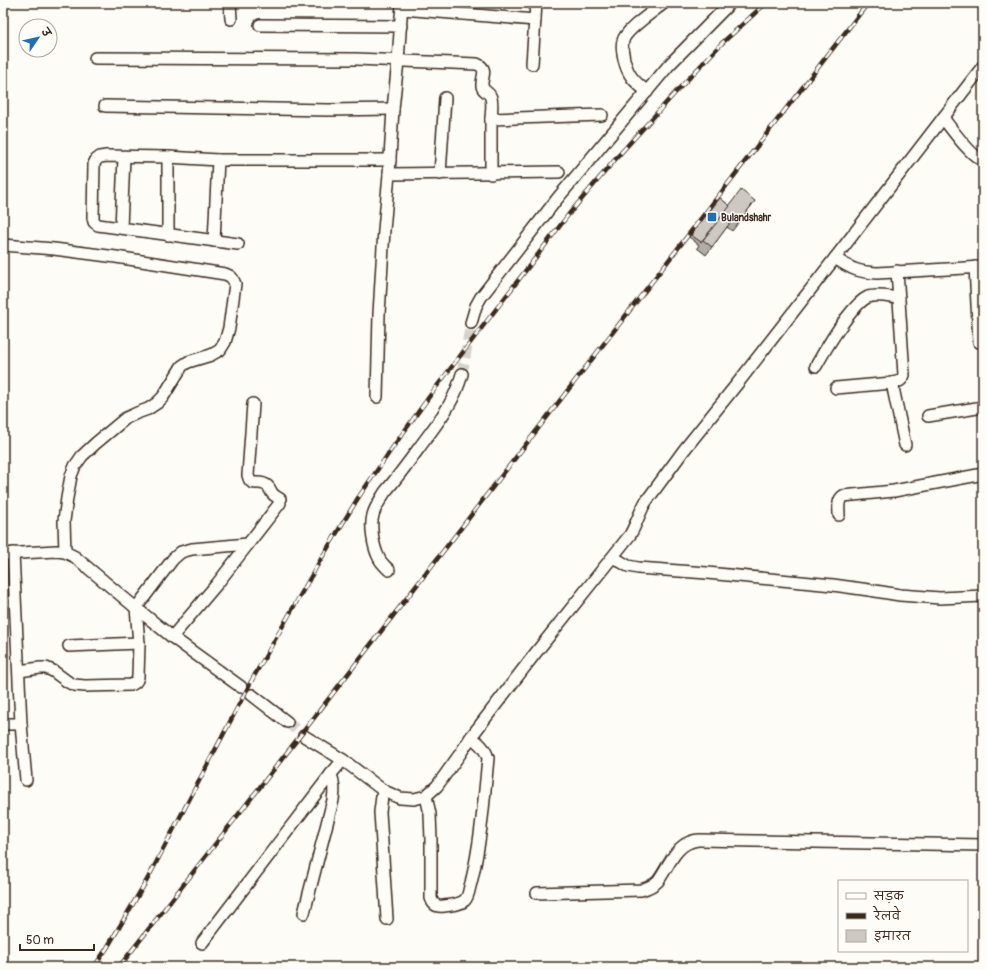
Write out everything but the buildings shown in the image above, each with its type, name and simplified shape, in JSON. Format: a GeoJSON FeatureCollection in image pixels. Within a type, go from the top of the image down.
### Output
{"type":"FeatureCollection","features":[{"type":"Feature","properties":{"kind":"street"},"geometry":{"type":"LineString","coordinates":[[230,3],[231,19]]}},
{"type":"Feature","properties":{"kind":"street"},"geometry":{"type":"LineString","coordinates":[[532,64],[536,3]]}},
{"type":"Feature","properties":{"kind":"street"},"geometry":{"type":"LineString","coordinates":[[647,92],[634,81],[627,70],[622,50],[623,40],[628,32],[664,3]]}},
{"type":"Feature","properties":{"kind":"street"},"geometry":{"type":"LineString","coordinates":[[471,323],[476,306],[486,291],[557,199],[669,65],[730,3]]}},
{"type":"Feature","properties":{"kind":"street"},"geometry":{"type":"LineString","coordinates":[[377,397],[384,230],[402,6],[535,20]]}},
{"type":"Feature","properties":{"kind":"street"},"geometry":{"type":"LineString","coordinates":[[260,25],[401,26]]}},
{"type":"Feature","properties":{"kind":"street"},"geometry":{"type":"LineString","coordinates":[[95,58],[348,59],[477,64],[481,66],[484,73],[482,86],[484,90],[490,94],[492,99],[491,174]]}},
{"type":"Feature","properties":{"kind":"street"},"geometry":{"type":"LineString","coordinates":[[304,736],[337,767],[400,798],[414,799],[426,796],[437,786],[471,737],[534,655],[613,557],[635,527],[645,503],[680,456],[983,66]]}},
{"type":"Feature","properties":{"kind":"street"},"geometry":{"type":"LineString","coordinates":[[440,174],[445,98]]}},
{"type":"Feature","properties":{"kind":"street"},"geometry":{"type":"LineString","coordinates":[[105,106],[393,109]]}},
{"type":"Feature","properties":{"kind":"street"},"geometry":{"type":"LineString","coordinates":[[491,119],[602,116]]}},
{"type":"Feature","properties":{"kind":"street"},"geometry":{"type":"LineString","coordinates":[[943,118],[974,155],[980,160],[983,160]]}},
{"type":"Feature","properties":{"kind":"street"},"geometry":{"type":"LineString","coordinates":[[238,244],[98,225],[94,222],[93,218],[94,164],[96,160],[100,157],[168,157],[218,160],[390,160]]}},
{"type":"Feature","properties":{"kind":"street"},"geometry":{"type":"LineString","coordinates":[[122,228],[124,157]]}},
{"type":"Feature","properties":{"kind":"street"},"geometry":{"type":"LineString","coordinates":[[168,157],[168,235]]}},
{"type":"Feature","properties":{"kind":"street"},"geometry":{"type":"LineString","coordinates":[[214,241],[218,160]]}},
{"type":"Feature","properties":{"kind":"street"},"geometry":{"type":"LineString","coordinates":[[389,174],[559,172]]}},
{"type":"Feature","properties":{"kind":"street"},"geometry":{"type":"LineString","coordinates":[[3,245],[54,249],[116,257],[225,274],[233,279],[235,284],[229,328],[225,342],[220,350],[211,356],[188,362],[182,366],[163,397],[157,403],[148,409],[126,418],[82,456],[75,466],[71,476],[64,521],[64,552]]}},
{"type":"Feature","properties":{"kind":"street"},"geometry":{"type":"LineString","coordinates":[[835,258],[848,267],[862,272],[877,273],[979,267],[979,342]]}},
{"type":"Feature","properties":{"kind":"street"},"geometry":{"type":"LineString","coordinates":[[836,388],[892,383],[903,379],[904,375],[897,271]]}},
{"type":"Feature","properties":{"kind":"street"},"geometry":{"type":"LineString","coordinates":[[816,366],[842,324],[861,302],[868,297],[875,296],[899,298]]}},
{"type":"Feature","properties":{"kind":"street"},"geometry":{"type":"LineString","coordinates":[[389,570],[383,565],[378,557],[372,526],[373,515],[385,492],[452,402],[462,374]]}},
{"type":"Feature","properties":{"kind":"street"},"geometry":{"type":"LineString","coordinates":[[892,383],[905,445]]}},
{"type":"Feature","properties":{"kind":"street"},"geometry":{"type":"LineString","coordinates":[[172,636],[217,584],[281,501],[273,494],[268,486],[261,483],[254,484],[249,479],[252,404]]}},
{"type":"Feature","properties":{"kind":"street"},"geometry":{"type":"LineString","coordinates":[[928,416],[983,407]]}},
{"type":"Feature","properties":{"kind":"street"},"geometry":{"type":"LineString","coordinates":[[839,515],[840,500],[843,496],[894,491],[983,474]]}},
{"type":"Feature","properties":{"kind":"street"},"geometry":{"type":"LineString","coordinates":[[19,671],[46,668],[74,685],[130,686],[134,684],[138,677],[139,643],[136,608],[173,559],[181,552],[192,548],[248,544]]}},
{"type":"Feature","properties":{"kind":"street"},"geometry":{"type":"LineString","coordinates":[[26,780],[19,671],[8,554],[46,551],[64,552],[75,557],[136,608],[241,687]]}},
{"type":"Feature","properties":{"kind":"street"},"geometry":{"type":"LineString","coordinates":[[613,557],[628,566],[638,568],[833,585],[900,595],[940,598],[983,596]]}},
{"type":"Feature","properties":{"kind":"street"},"geometry":{"type":"LineString","coordinates":[[69,646],[139,643]]}},
{"type":"Feature","properties":{"kind":"street"},"geometry":{"type":"LineString","coordinates":[[252,695],[287,722]]}},
{"type":"Feature","properties":{"kind":"street"},"geometry":{"type":"LineString","coordinates":[[3,724],[22,724]]}},
{"type":"Feature","properties":{"kind":"street"},"geometry":{"type":"LineString","coordinates":[[426,796],[430,814],[432,840],[431,898],[435,906],[440,907],[464,901],[467,896],[475,864],[483,811],[488,758],[482,746],[471,737]]}},
{"type":"Feature","properties":{"kind":"street"},"geometry":{"type":"LineString","coordinates":[[304,912],[333,800],[337,767]]}},
{"type":"Feature","properties":{"kind":"street"},"geometry":{"type":"LineString","coordinates":[[202,943],[337,767]]}},
{"type":"Feature","properties":{"kind":"street"},"geometry":{"type":"LineString","coordinates":[[384,791],[380,812],[387,919]]}},
{"type":"Feature","properties":{"kind":"street"},"geometry":{"type":"LineString","coordinates":[[537,893],[641,890],[650,887],[657,881],[672,857],[682,847],[689,842],[699,840],[983,845]]}},
{"type":"Feature","properties":{"kind":"tunnel"},"geometry":{"type":"LineString","coordinates":[[462,374],[471,323]]}},
{"type":"Feature","properties":{"kind":"tunnel"},"geometry":{"type":"LineString","coordinates":[[287,722],[304,736]]}},
{"type":"Feature","properties":{"kind":"railway"},"geometry":{"type":"LineString","coordinates":[[94,967],[107,948],[147,880],[253,678],[321,559],[358,498],[393,447],[434,390],[569,214],[619,155],[675,93],[721,44],[766,3]]}},
{"type":"Feature","properties":{"kind":"railway"},"geometry":{"type":"LineString","coordinates":[[119,967],[868,3]]}},
{"type":"Feature","properties":{"kind":"place","name":"Bulandshahr"},"geometry":{"type":"Point","coordinates":[712,217]}}]}
